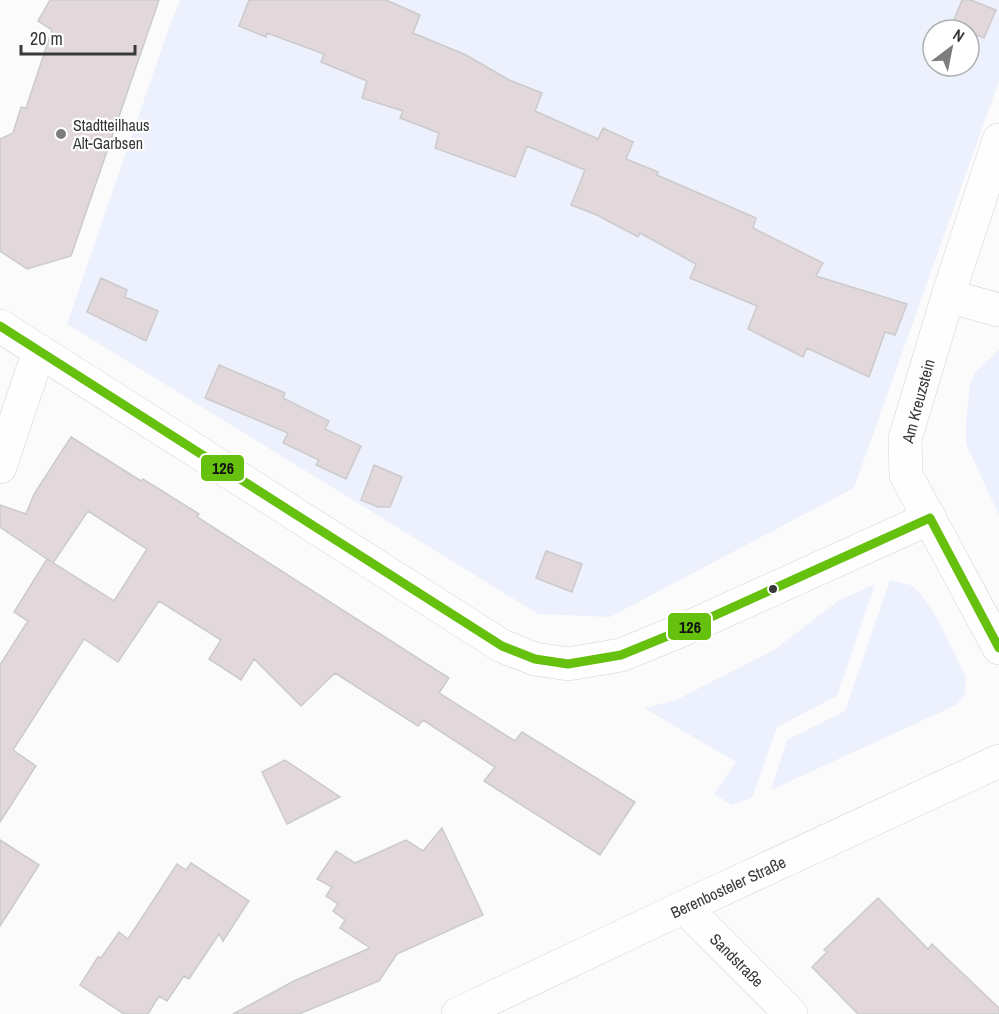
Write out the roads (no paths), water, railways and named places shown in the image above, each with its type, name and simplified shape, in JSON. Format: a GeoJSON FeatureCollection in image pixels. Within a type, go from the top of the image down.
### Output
{"type":"FeatureCollection","features":[{"type":"Feature","properties":{"kind":"street","name":"Am Kreuzstein"},"geometry":{"type":"LineString","coordinates":[[999,140],[948,296],[905,439],[906,475],[999,648]]}},
{"type":"Feature","properties":{"kind":"street"},"geometry":{"type":"LineString","coordinates":[[948,296],[999,310]]}},
{"type":"Feature","properties":{"kind":"street"},"geometry":{"type":"LineString","coordinates":[[0,326],[502,646],[536,659],[568,664],[621,655],[687,628],[930,518]]}},
{"type":"Feature","properties":{"kind":"street"},"geometry":{"type":"LineString","coordinates":[[0,467],[39,351]]}},
{"type":"Feature","properties":{"kind":"street","name":"Berenbosteler Straße"},"geometry":{"type":"LineString","coordinates":[[458,1014],[999,762]]}},
{"type":"Feature","properties":{"kind":"street","name":"Sandstraße"},"geometry":{"type":"LineString","coordinates":[[684,907],[791,1014]]}},
{"type":"Feature","properties":{"kind":"place","name":"Stadtteilhaus Alt-Garbsen"},"geometry":{"type":"Point","coordinates":[61,134]}}]}
